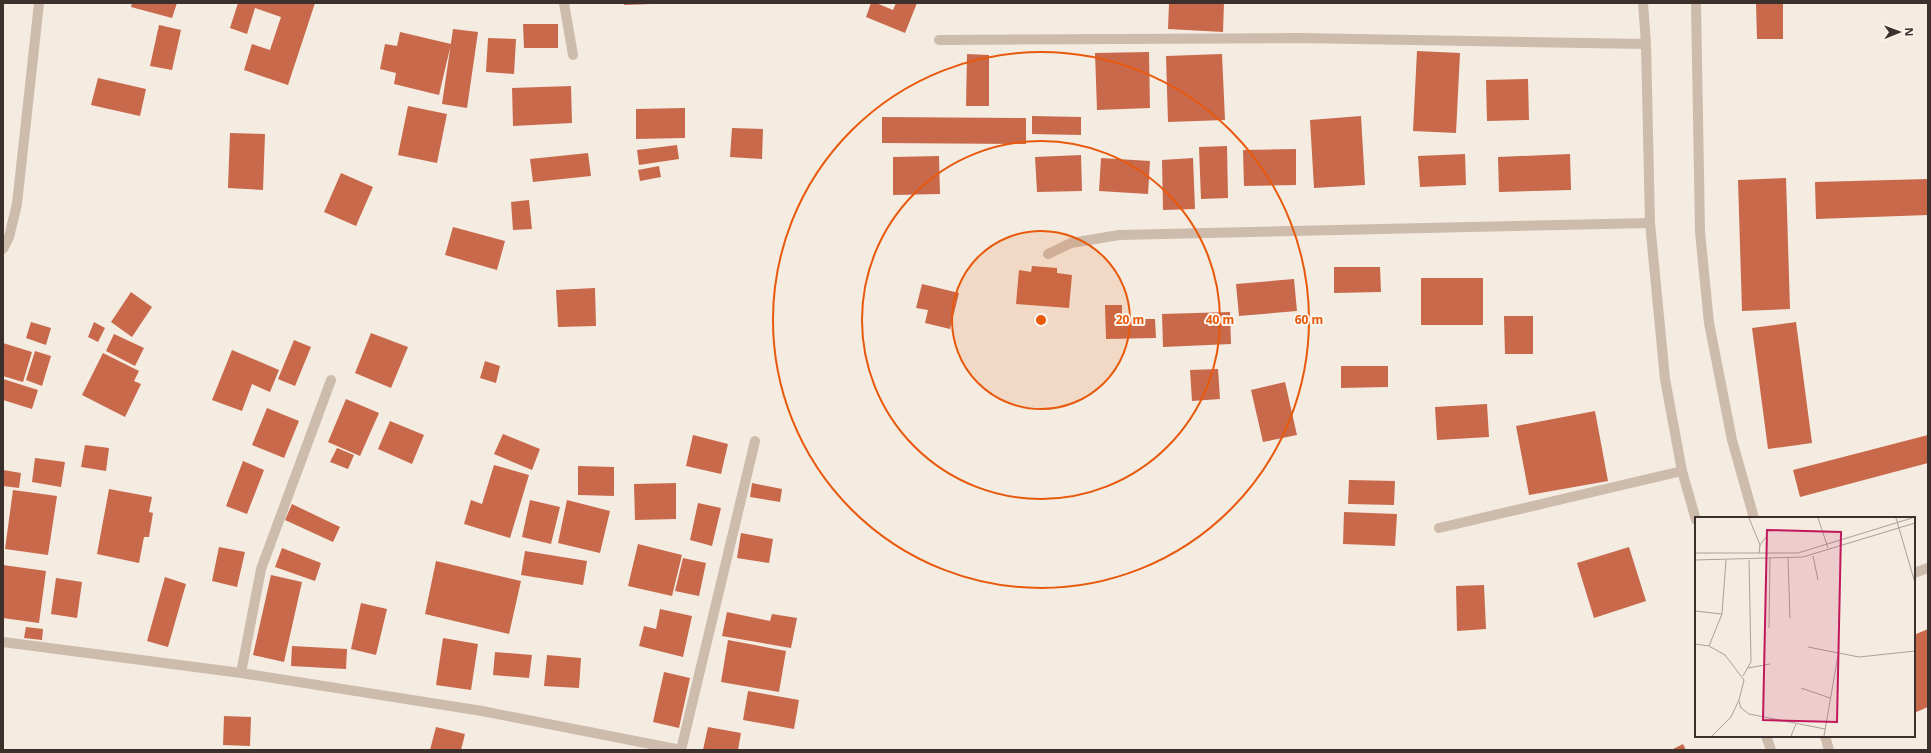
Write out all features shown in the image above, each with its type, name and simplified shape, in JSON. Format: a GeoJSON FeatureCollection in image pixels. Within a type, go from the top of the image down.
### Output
{"type":"FeatureCollection","features":[{"type":"Feature","properties":{"kind":"street"},"geometry":{"type":"LineString","coordinates":[[3,249],[9,237],[16,204],[40,3]]}},
{"type":"Feature","properties":{"kind":"street"},"geometry":{"type":"LineString","coordinates":[[564,3],[573,55]]}},
{"type":"Feature","properties":{"kind":"street"},"geometry":{"type":"LineString","coordinates":[[1643,3],[1646,44],[1650,223],[1665,379],[1682,471],[1695,517]]}},
{"type":"Feature","properties":{"kind":"street"},"geometry":{"type":"LineString","coordinates":[[1696,3],[1700,232],[1709,323],[1732,440],[1754,517]]}},
{"type":"Feature","properties":{"kind":"street"},"geometry":{"type":"LineString","coordinates":[[939,40],[1299,38],[1646,44]]}},
{"type":"Feature","properties":{"kind":"street"},"geometry":{"type":"LineString","coordinates":[[1048,254],[1071,243],[1119,235],[1650,223]]}},
{"type":"Feature","properties":{"kind":"street"},"geometry":{"type":"LineString","coordinates":[[241,673],[261,569],[332,380]]}},
{"type":"Feature","properties":{"kind":"street"},"geometry":{"type":"LineString","coordinates":[[3,642],[241,673],[482,711],[681,750],[755,441]]}},
{"type":"Feature","properties":{"kind":"street"},"geometry":{"type":"LineString","coordinates":[[1439,528],[1682,471]]}},
{"type":"Feature","properties":{"kind":"street"},"geometry":{"type":"LineString","coordinates":[[1915,573],[1928,568]]}},
{"type":"Feature","properties":{"kind":"street"},"geometry":{"type":"LineString","coordinates":[[1766,737],[1771,750]]}},
{"type":"Feature","properties":{"kind":"street"},"geometry":{"type":"LineString","coordinates":[[1824,737],[1829,750]]}},
{"type":"Feature","properties":{"kind":"building"},"geometry":{"type":"Polygon","coordinates":[[[132,3],[177,3],[172,18],[131,7],[132,3]]]}},
{"type":"Feature","properties":{"kind":"building"},"geometry":{"type":"Polygon","coordinates":[[[238,3],[315,3],[288,85],[244,70],[252,44],[270,50],[281,17],[255,8],[247,34],[230,28],[238,3]]]}},
{"type":"Feature","properties":{"kind":"building"},"geometry":{"type":"Polygon","coordinates":[[[624,3],[650,3],[650,4],[624,5],[624,3]]]}},
{"type":"Feature","properties":{"kind":"building"},"geometry":{"type":"Polygon","coordinates":[[[871,3],[876,3],[893,10],[896,3],[917,3],[905,33],[866,17],[871,3]]]}},
{"type":"Feature","properties":{"kind":"building"},"geometry":{"type":"Polygon","coordinates":[[[1169,3],[1224,3],[1223,32],[1168,29],[1169,3]]]}},
{"type":"Feature","properties":{"kind":"building"},"geometry":{"type":"Polygon","coordinates":[[[1756,3],[1783,3],[1783,39],[1757,39],[1756,3]]]}},
{"type":"Feature","properties":{"kind":"building"},"geometry":{"type":"Polygon","coordinates":[[[523,24],[558,24],[558,48],[524,48],[523,24]]]}},
{"type":"Feature","properties":{"kind":"building"},"geometry":{"type":"Polygon","coordinates":[[[159,25],[181,30],[172,70],[150,66],[159,25]]]}},
{"type":"Feature","properties":{"kind":"building"},"geometry":{"type":"Polygon","coordinates":[[[453,29],[478,32],[467,108],[442,104],[453,29]]]}},
{"type":"Feature","properties":{"kind":"building"},"geometry":{"type":"Polygon","coordinates":[[[400,32],[451,44],[439,95],[394,84],[396,73],[380,69],[385,44],[397,46],[400,32]]]}},
{"type":"Feature","properties":{"kind":"building"},"geometry":{"type":"Polygon","coordinates":[[[488,38],[516,39],[514,74],[486,72],[488,38]]]}},
{"type":"Feature","properties":{"kind":"building"},"geometry":{"type":"Polygon","coordinates":[[[1417,51],[1460,53],[1456,133],[1413,131],[1417,51]]]}},
{"type":"Feature","properties":{"kind":"building"},"geometry":{"type":"Polygon","coordinates":[[[1149,52],[1150,108],[1097,110],[1095,53],[1149,52]]]}},
{"type":"Feature","properties":{"kind":"building"},"geometry":{"type":"Polygon","coordinates":[[[967,54],[989,55],[989,106],[966,106],[967,54]]]}},
{"type":"Feature","properties":{"kind":"building"},"geometry":{"type":"Polygon","coordinates":[[[1222,54],[1225,120],[1168,122],[1166,56],[1222,54]]]}},
{"type":"Feature","properties":{"kind":"building"},"geometry":{"type":"Polygon","coordinates":[[[98,78],[146,89],[140,116],[91,105],[98,78]]]}},
{"type":"Feature","properties":{"kind":"building"},"geometry":{"type":"Polygon","coordinates":[[[1528,79],[1529,120],[1487,121],[1486,80],[1528,79]]]}},
{"type":"Feature","properties":{"kind":"building"},"geometry":{"type":"Polygon","coordinates":[[[571,86],[572,123],[513,126],[512,88],[571,86]]]}},
{"type":"Feature","properties":{"kind":"building"},"geometry":{"type":"Polygon","coordinates":[[[408,106],[447,114],[437,163],[398,155],[408,106]]]}},
{"type":"Feature","properties":{"kind":"building"},"geometry":{"type":"Polygon","coordinates":[[[685,108],[685,138],[636,139],[636,109],[685,108]]]}},
{"type":"Feature","properties":{"kind":"building"},"geometry":{"type":"Polygon","coordinates":[[[1032,116],[1081,117],[1081,135],[1032,134],[1032,116]]]}},
{"type":"Feature","properties":{"kind":"building"},"geometry":{"type":"Polygon","coordinates":[[[1361,116],[1365,185],[1314,188],[1310,120],[1361,116]]]}},
{"type":"Feature","properties":{"kind":"building"},"geometry":{"type":"Polygon","coordinates":[[[882,117],[1026,118],[1026,144],[882,143],[882,117]]]}},
{"type":"Feature","properties":{"kind":"building"},"geometry":{"type":"Polygon","coordinates":[[[732,128],[763,129],[762,159],[730,157],[732,128]]]}},
{"type":"Feature","properties":{"kind":"building"},"geometry":{"type":"Polygon","coordinates":[[[230,133],[265,134],[263,190],[228,188],[230,133]]]}},
{"type":"Feature","properties":{"kind":"building"},"geometry":{"type":"Polygon","coordinates":[[[677,145],[679,159],[639,165],[637,150],[677,145]]]}},
{"type":"Feature","properties":{"kind":"building"},"geometry":{"type":"Polygon","coordinates":[[[1227,146],[1228,198],[1201,199],[1199,147],[1227,146]]]}},
{"type":"Feature","properties":{"kind":"building"},"geometry":{"type":"Polygon","coordinates":[[[1296,149],[1296,185],[1244,186],[1243,150],[1296,149]]]}},
{"type":"Feature","properties":{"kind":"building"},"geometry":{"type":"Polygon","coordinates":[[[588,153],[591,176],[533,182],[530,159],[588,153]]]}},
{"type":"Feature","properties":{"kind":"building"},"geometry":{"type":"Polygon","coordinates":[[[1465,154],[1466,185],[1420,187],[1418,156],[1465,154]]]}},
{"type":"Feature","properties":{"kind":"building"},"geometry":{"type":"Polygon","coordinates":[[[1570,154],[1571,190],[1499,192],[1498,157],[1570,154]]]}},
{"type":"Feature","properties":{"kind":"building"},"geometry":{"type":"Polygon","coordinates":[[[1081,155],[1082,191],[1037,192],[1035,157],[1081,155]]]}},
{"type":"Feature","properties":{"kind":"building"},"geometry":{"type":"Polygon","coordinates":[[[939,156],[940,194],[893,195],[893,157],[939,156]]]}},
{"type":"Feature","properties":{"kind":"building"},"geometry":{"type":"Polygon","coordinates":[[[1101,158],[1150,161],[1148,194],[1099,191],[1101,158]]]}},
{"type":"Feature","properties":{"kind":"building"},"geometry":{"type":"Polygon","coordinates":[[[1193,158],[1195,209],[1163,210],[1162,160],[1193,158]]]}},
{"type":"Feature","properties":{"kind":"building"},"geometry":{"type":"Polygon","coordinates":[[[659,166],[661,177],[640,181],[638,170],[659,166]]]}},
{"type":"Feature","properties":{"kind":"building"},"geometry":{"type":"Polygon","coordinates":[[[341,173],[373,187],[356,226],[324,212],[341,173]]]}},
{"type":"Feature","properties":{"kind":"building"},"geometry":{"type":"Polygon","coordinates":[[[1786,178],[1790,309],[1742,311],[1738,180],[1786,178]]]}},
{"type":"Feature","properties":{"kind":"building"},"geometry":{"type":"Polygon","coordinates":[[[1928,179],[1928,215],[1816,219],[1815,182],[1928,179]]]}},
{"type":"Feature","properties":{"kind":"building"},"geometry":{"type":"Polygon","coordinates":[[[529,200],[532,229],[513,230],[511,202],[529,200]]]}},
{"type":"Feature","properties":{"kind":"building"},"geometry":{"type":"Polygon","coordinates":[[[453,227],[505,241],[497,270],[445,255],[453,227]]]}},
{"type":"Feature","properties":{"kind":"building"},"geometry":{"type":"Polygon","coordinates":[[[1032,266],[1057,268],[1057,273],[1072,275],[1069,308],[1016,304],[1019,270],[1031,272],[1032,266]]]}},
{"type":"Feature","properties":{"kind":"building"},"geometry":{"type":"Polygon","coordinates":[[[1334,267],[1380,267],[1381,292],[1334,293],[1334,267]]]}},
{"type":"Feature","properties":{"kind":"building"},"geometry":{"type":"Polygon","coordinates":[[[1421,278],[1483,278],[1483,325],[1421,325],[1421,278]]]}},
{"type":"Feature","properties":{"kind":"building"},"geometry":{"type":"Polygon","coordinates":[[[1294,279],[1297,311],[1239,316],[1236,284],[1294,279]]]}},
{"type":"Feature","properties":{"kind":"building"},"geometry":{"type":"Polygon","coordinates":[[[922,284],[959,293],[950,329],[925,323],[928,310],[916,308],[922,284]]]}},
{"type":"Feature","properties":{"kind":"building"},"geometry":{"type":"Polygon","coordinates":[[[595,288],[596,326],[558,327],[556,290],[595,288]]]}},
{"type":"Feature","properties":{"kind":"building"},"geometry":{"type":"Polygon","coordinates":[[[131,292],[152,307],[132,337],[111,322],[131,292]]]}},
{"type":"Feature","properties":{"kind":"building"},"geometry":{"type":"Polygon","coordinates":[[[1105,305],[1122,305],[1122,319],[1155,319],[1156,338],[1106,339],[1105,305]]]}},
{"type":"Feature","properties":{"kind":"building"},"geometry":{"type":"Polygon","coordinates":[[[1230,312],[1231,344],[1163,347],[1162,314],[1230,312]]]}},
{"type":"Feature","properties":{"kind":"building"},"geometry":{"type":"Polygon","coordinates":[[[1504,316],[1533,316],[1533,354],[1505,354],[1504,316]]]}},
{"type":"Feature","properties":{"kind":"building"},"geometry":{"type":"Polygon","coordinates":[[[31,322],[51,328],[46,345],[26,338],[31,322]]]}},
{"type":"Feature","properties":{"kind":"building"},"geometry":{"type":"Polygon","coordinates":[[[94,322],[105,328],[98,342],[88,337],[94,322]]]}},
{"type":"Feature","properties":{"kind":"building"},"geometry":{"type":"Polygon","coordinates":[[[1796,322],[1812,443],[1768,449],[1752,328],[1796,322]]]}},
{"type":"Feature","properties":{"kind":"building"},"geometry":{"type":"Polygon","coordinates":[[[371,333],[408,347],[391,388],[355,373],[371,333]]]}},
{"type":"Feature","properties":{"kind":"building"},"geometry":{"type":"Polygon","coordinates":[[[114,334],[144,348],[135,366],[106,351],[114,334]]]}},
{"type":"Feature","properties":{"kind":"building"},"geometry":{"type":"Polygon","coordinates":[[[294,340],[311,347],[295,386],[278,379],[294,340]]]}},
{"type":"Feature","properties":{"kind":"building"},"geometry":{"type":"Polygon","coordinates":[[[3,343],[32,352],[23,382],[3,376],[3,343]]]}},
{"type":"Feature","properties":{"kind":"building"},"geometry":{"type":"Polygon","coordinates":[[[232,350],[279,370],[270,392],[252,384],[242,411],[212,400],[232,350]]]}},
{"type":"Feature","properties":{"kind":"building"},"geometry":{"type":"Polygon","coordinates":[[[35,351],[51,356],[42,386],[26,380],[35,351]]]}},
{"type":"Feature","properties":{"kind":"building"},"geometry":{"type":"Polygon","coordinates":[[[103,353],[139,371],[134,381],[141,384],[125,417],[82,395],[103,353]]]}},
{"type":"Feature","properties":{"kind":"building"},"geometry":{"type":"Polygon","coordinates":[[[485,361],[500,366],[496,383],[480,378],[485,361]]]}},
{"type":"Feature","properties":{"kind":"building"},"geometry":{"type":"Polygon","coordinates":[[[1341,366],[1388,366],[1388,387],[1341,388],[1341,366]]]}},
{"type":"Feature","properties":{"kind":"building"},"geometry":{"type":"Polygon","coordinates":[[[1218,369],[1220,399],[1192,401],[1190,370],[1218,369]]]}},
{"type":"Feature","properties":{"kind":"building"},"geometry":{"type":"Polygon","coordinates":[[[3,379],[38,390],[32,409],[3,400],[3,379]]]}},
{"type":"Feature","properties":{"kind":"building"},"geometry":{"type":"Polygon","coordinates":[[[1285,382],[1297,435],[1263,442],[1251,390],[1285,382]]]}},
{"type":"Feature","properties":{"kind":"building"},"geometry":{"type":"Polygon","coordinates":[[[346,399],[379,413],[360,456],[328,442],[346,399]]]}},
{"type":"Feature","properties":{"kind":"building"},"geometry":{"type":"Polygon","coordinates":[[[1487,404],[1489,437],[1437,440],[1435,407],[1487,404]]]}},
{"type":"Feature","properties":{"kind":"building"},"geometry":{"type":"Polygon","coordinates":[[[267,408],[299,421],[284,458],[252,445],[267,408]]]}},
{"type":"Feature","properties":{"kind":"building"},"geometry":{"type":"Polygon","coordinates":[[[1595,411],[1608,481],[1529,495],[1516,426],[1595,411]]]}},
{"type":"Feature","properties":{"kind":"building"},"geometry":{"type":"Polygon","coordinates":[[[390,421],[424,435],[412,464],[378,449],[390,421]]]}},
{"type":"Feature","properties":{"kind":"building"},"geometry":{"type":"Polygon","coordinates":[[[503,434],[540,449],[532,470],[494,454],[503,434]]]}},
{"type":"Feature","properties":{"kind":"building"},"geometry":{"type":"Polygon","coordinates":[[[693,435],[728,444],[721,474],[686,466],[693,435]]]}},
{"type":"Feature","properties":{"kind":"building"},"geometry":{"type":"Polygon","coordinates":[[[1928,435],[1928,463],[1800,497],[1793,470],[1928,435]]]}},
{"type":"Feature","properties":{"kind":"building"},"geometry":{"type":"Polygon","coordinates":[[[85,445],[109,448],[106,471],[81,467],[85,445]]]}},
{"type":"Feature","properties":{"kind":"building"},"geometry":{"type":"Polygon","coordinates":[[[337,448],[354,455],[348,469],[330,462],[337,448]]]}},
{"type":"Feature","properties":{"kind":"building"},"geometry":{"type":"Polygon","coordinates":[[[35,458],[65,462],[61,487],[32,482],[35,458]]]}},
{"type":"Feature","properties":{"kind":"building"},"geometry":{"type":"Polygon","coordinates":[[[243,461],[264,470],[247,514],[226,506],[243,461]]]}},
{"type":"Feature","properties":{"kind":"building"},"geometry":{"type":"Polygon","coordinates":[[[494,465],[529,475],[510,538],[464,524],[471,500],[482,504],[494,465]]]}},
{"type":"Feature","properties":{"kind":"building"},"geometry":{"type":"Polygon","coordinates":[[[578,466],[614,467],[614,496],[578,495],[578,466]]]}},
{"type":"Feature","properties":{"kind":"building"},"geometry":{"type":"Polygon","coordinates":[[[3,470],[21,473],[19,488],[3,486],[3,470]]]}},
{"type":"Feature","properties":{"kind":"building"},"geometry":{"type":"Polygon","coordinates":[[[1349,480],[1395,481],[1394,505],[1348,504],[1349,480]]]}},
{"type":"Feature","properties":{"kind":"building"},"geometry":{"type":"Polygon","coordinates":[[[676,483],[676,519],[635,520],[634,484],[676,483]]]}},
{"type":"Feature","properties":{"kind":"building"},"geometry":{"type":"Polygon","coordinates":[[[752,483],[782,489],[780,502],[750,497],[752,483]]]}},
{"type":"Feature","properties":{"kind":"building"},"geometry":{"type":"Polygon","coordinates":[[[109,489],[152,497],[149,512],[153,513],[149,537],[144,537],[139,563],[97,554],[109,489]]]}},
{"type":"Feature","properties":{"kind":"building"},"geometry":{"type":"Polygon","coordinates":[[[13,490],[57,496],[48,555],[5,549],[13,490]]]}},
{"type":"Feature","properties":{"kind":"building"},"geometry":{"type":"Polygon","coordinates":[[[530,500],[560,507],[551,544],[522,537],[530,500]]]}},
{"type":"Feature","properties":{"kind":"building"},"geometry":{"type":"Polygon","coordinates":[[[567,500],[610,511],[600,553],[558,543],[567,500]]]}},
{"type":"Feature","properties":{"kind":"building"},"geometry":{"type":"Polygon","coordinates":[[[698,503],[721,508],[712,546],[690,540],[698,503]]]}},
{"type":"Feature","properties":{"kind":"building"},"geometry":{"type":"Polygon","coordinates":[[[292,504],[340,527],[333,542],[285,520],[292,504]]]}},
{"type":"Feature","properties":{"kind":"building"},"geometry":{"type":"Polygon","coordinates":[[[1344,512],[1397,514],[1395,546],[1343,544],[1344,512]]]}},
{"type":"Feature","properties":{"kind":"building"},"geometry":{"type":"Polygon","coordinates":[[[741,533],[773,539],[769,563],[737,558],[741,533]]]}},
{"type":"Feature","properties":{"kind":"building"},"geometry":{"type":"Polygon","coordinates":[[[638,544],[682,555],[672,596],[628,586],[638,544]]]}},
{"type":"Feature","properties":{"kind":"building"},"geometry":{"type":"Polygon","coordinates":[[[219,547],[245,552],[237,587],[212,581],[219,547]]]}},
{"type":"Feature","properties":{"kind":"building"},"geometry":{"type":"Polygon","coordinates":[[[1629,547],[1646,601],[1594,618],[1577,563],[1629,547]]]}},
{"type":"Feature","properties":{"kind":"building"},"geometry":{"type":"Polygon","coordinates":[[[282,548],[321,563],[315,581],[275,567],[282,548]]]}},
{"type":"Feature","properties":{"kind":"building"},"geometry":{"type":"Polygon","coordinates":[[[525,551],[587,561],[583,585],[521,575],[525,551]]]}},
{"type":"Feature","properties":{"kind":"building"},"geometry":{"type":"Polygon","coordinates":[[[683,558],[706,563],[699,596],[675,591],[683,558]]]}},
{"type":"Feature","properties":{"kind":"building"},"geometry":{"type":"Polygon","coordinates":[[[436,561],[521,581],[509,634],[425,614],[436,561]]]}},
{"type":"Feature","properties":{"kind":"building"},"geometry":{"type":"Polygon","coordinates":[[[3,565],[46,571],[39,623],[3,618],[3,565]]]}},
{"type":"Feature","properties":{"kind":"building"},"geometry":{"type":"Polygon","coordinates":[[[271,575],[302,582],[284,662],[253,655],[271,575]]]}},
{"type":"Feature","properties":{"kind":"building"},"geometry":{"type":"Polygon","coordinates":[[[165,577],[186,584],[168,647],[147,641],[165,577]]]}},
{"type":"Feature","properties":{"kind":"building"},"geometry":{"type":"Polygon","coordinates":[[[56,578],[82,582],[77,618],[51,614],[56,578]]]}},
{"type":"Feature","properties":{"kind":"building"},"geometry":{"type":"Polygon","coordinates":[[[1484,585],[1486,629],[1457,631],[1456,586],[1484,585]]]}},
{"type":"Feature","properties":{"kind":"building"},"geometry":{"type":"Polygon","coordinates":[[[361,603],[387,609],[376,655],[351,649],[361,603]]]}},
{"type":"Feature","properties":{"kind":"building"},"geometry":{"type":"Polygon","coordinates":[[[660,609],[692,616],[683,657],[639,646],[644,626],[656,629],[660,609]]]}},
{"type":"Feature","properties":{"kind":"building"},"geometry":{"type":"Polygon","coordinates":[[[727,612],[770,621],[772,614],[797,618],[791,648],[722,636],[727,612]]]}},
{"type":"Feature","properties":{"kind":"building"},"geometry":{"type":"Polygon","coordinates":[[[26,627],[43,629],[42,640],[24,638],[26,627]]]}},
{"type":"Feature","properties":{"kind":"building"},"geometry":{"type":"Polygon","coordinates":[[[1928,629],[1928,707],[1915,713],[1915,635],[1928,629]]]}},
{"type":"Feature","properties":{"kind":"building"},"geometry":{"type":"Polygon","coordinates":[[[443,638],[478,644],[471,690],[436,685],[443,638]]]}},
{"type":"Feature","properties":{"kind":"building"},"geometry":{"type":"Polygon","coordinates":[[[728,640],[786,651],[779,692],[721,682],[728,640]]]}},
{"type":"Feature","properties":{"kind":"building"},"geometry":{"type":"Polygon","coordinates":[[[292,646],[347,649],[346,669],[291,666],[292,646]]]}},
{"type":"Feature","properties":{"kind":"building"},"geometry":{"type":"Polygon","coordinates":[[[495,652],[532,655],[529,678],[493,675],[495,652]]]}},
{"type":"Feature","properties":{"kind":"building"},"geometry":{"type":"Polygon","coordinates":[[[547,655],[581,658],[579,688],[544,686],[547,655]]]}},
{"type":"Feature","properties":{"kind":"building"},"geometry":{"type":"Polygon","coordinates":[[[664,672],[690,678],[679,728],[653,722],[664,672]]]}},
{"type":"Feature","properties":{"kind":"building"},"geometry":{"type":"Polygon","coordinates":[[[748,691],[799,700],[794,729],[743,720],[748,691]]]}},
{"type":"Feature","properties":{"kind":"building"},"geometry":{"type":"Polygon","coordinates":[[[224,716],[251,717],[250,746],[223,745],[224,716]]]}},
{"type":"Feature","properties":{"kind":"building"},"geometry":{"type":"Polygon","coordinates":[[[436,727],[465,734],[461,750],[430,750],[436,727]]]}},
{"type":"Feature","properties":{"kind":"building"},"geometry":{"type":"Polygon","coordinates":[[[708,727],[741,733],[738,750],[703,750],[708,727]]]}},
{"type":"Feature","properties":{"kind":"building"},"geometry":{"type":"Polygon","coordinates":[[[1683,744],[1686,750],[1671,750],[1683,744]]]}}]}
